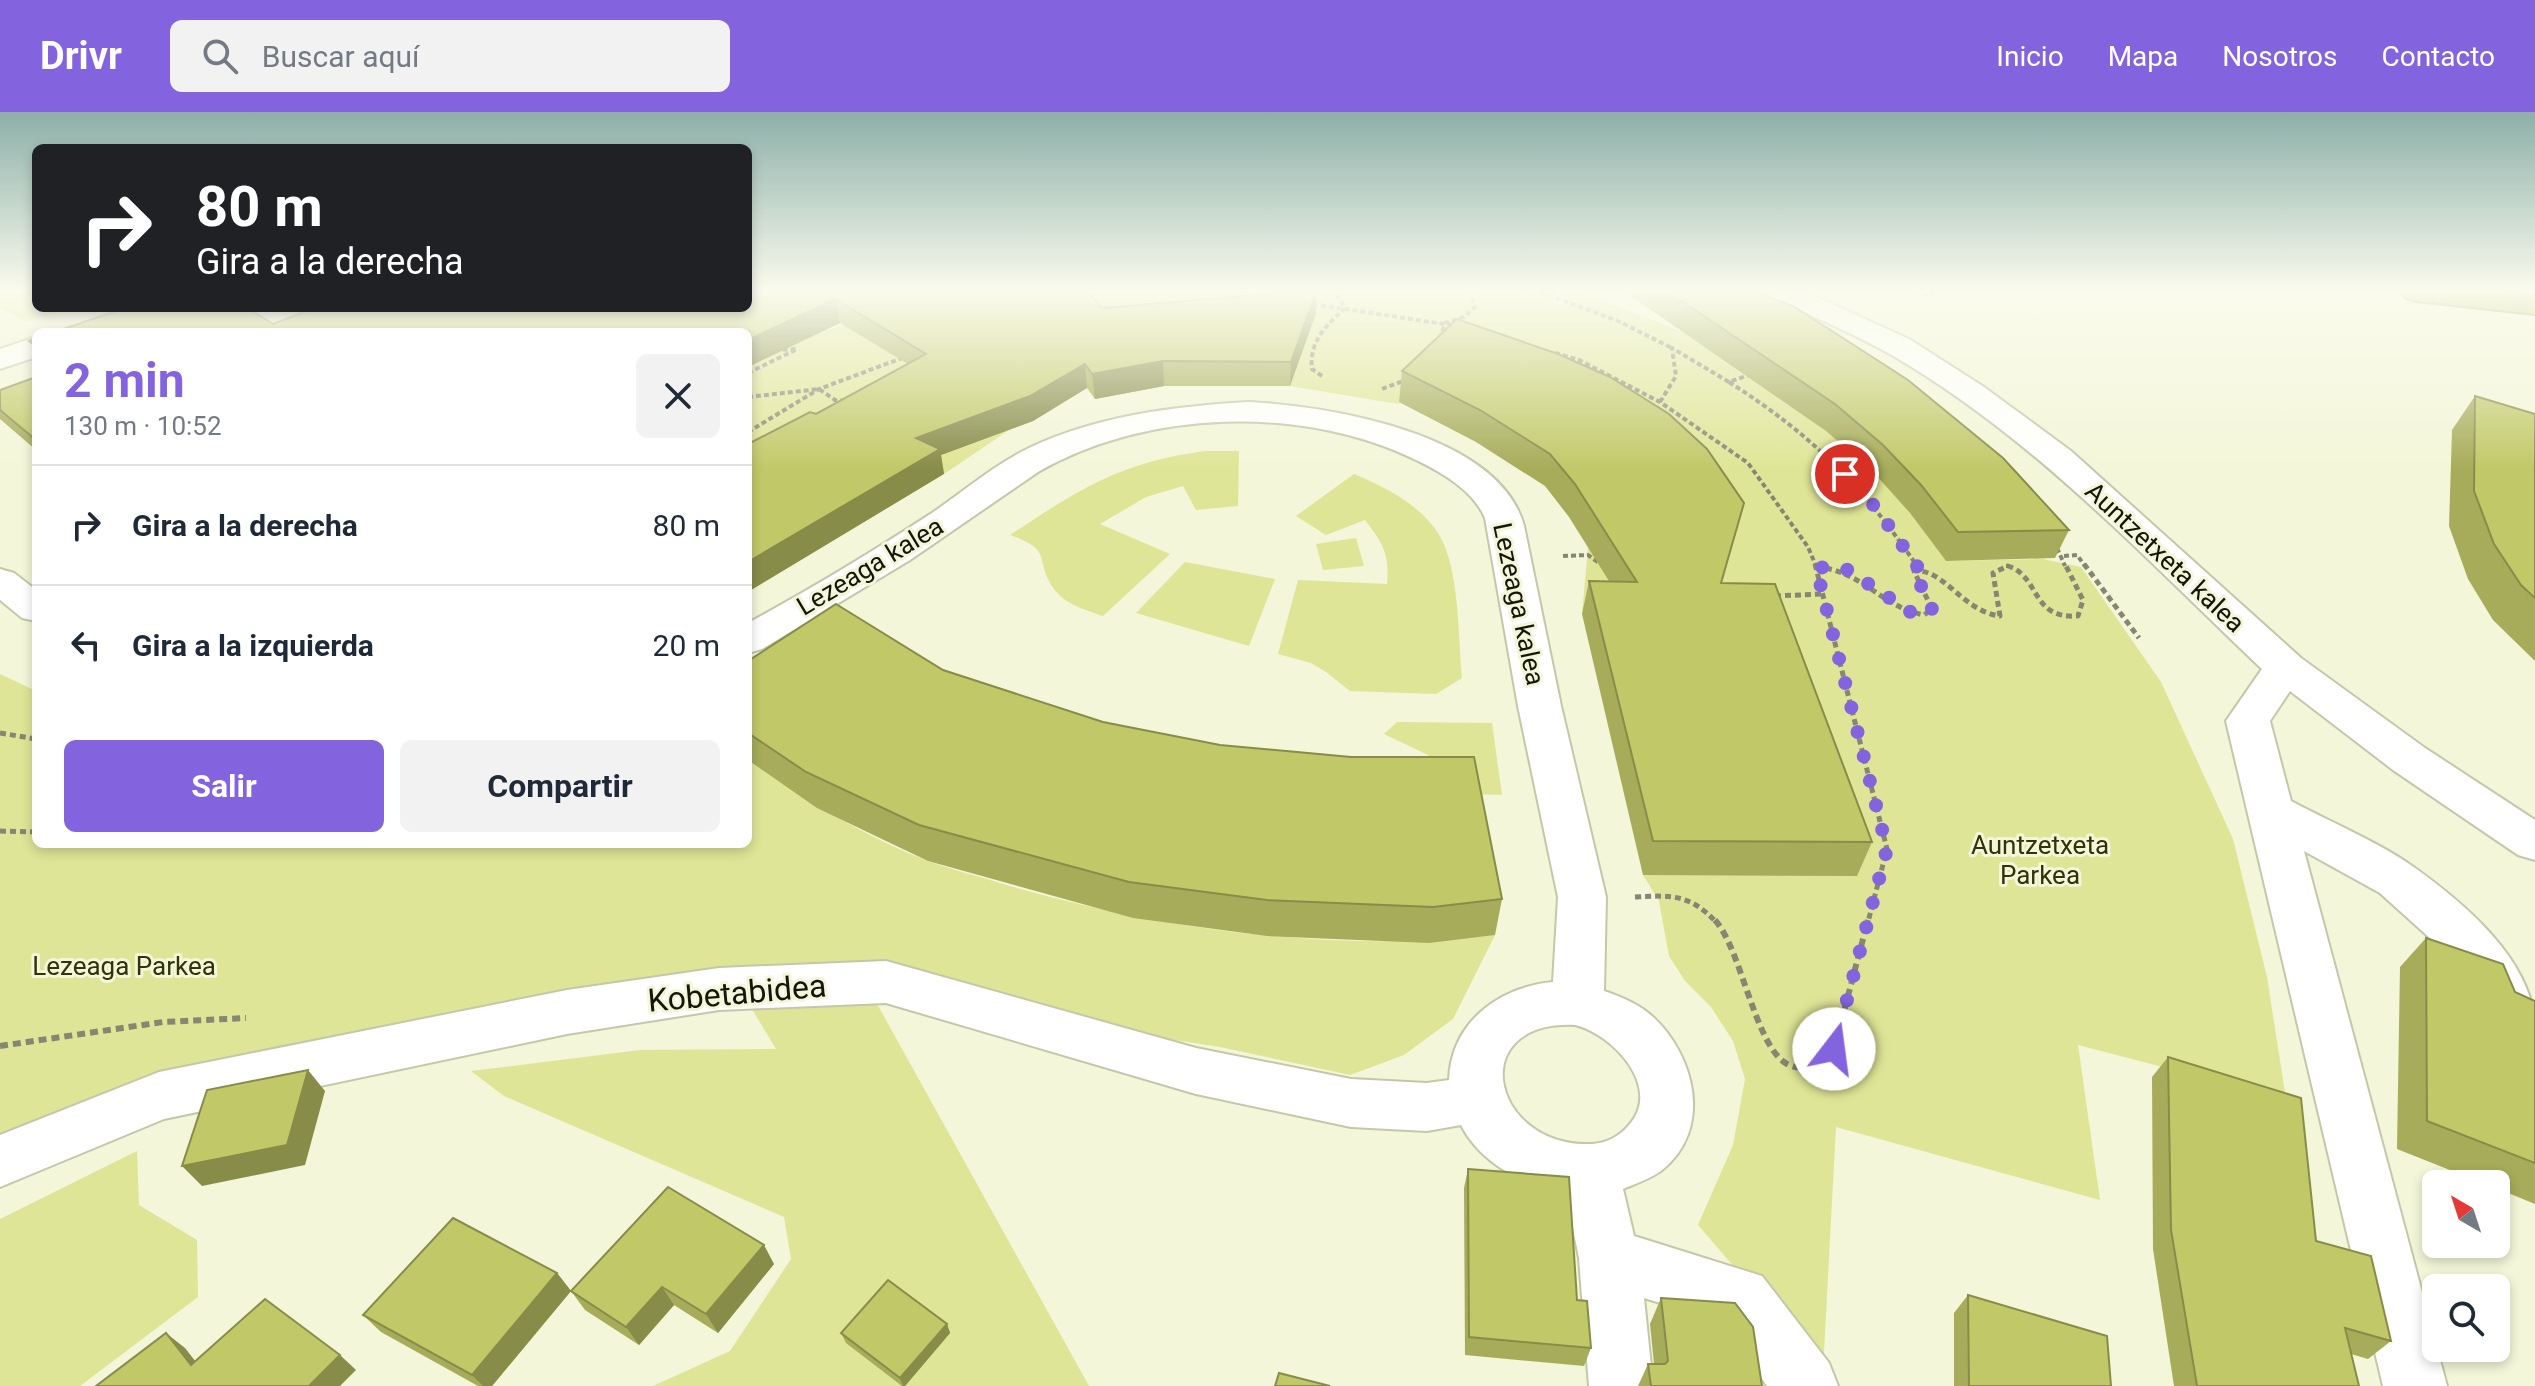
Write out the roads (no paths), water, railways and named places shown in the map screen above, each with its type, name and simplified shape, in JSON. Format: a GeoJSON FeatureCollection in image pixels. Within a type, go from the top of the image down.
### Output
{"type":"FeatureCollection","features":[{"type":"Feature","properties":{"kind":"street"},"geometry":{"type":"LineString","coordinates":[[0,360],[22,351]]}},
{"type":"Feature","properties":{"kind":"street","name":"Auntzetxeta kalea"},"geometry":{"type":"LineString","coordinates":[[1907,351],[1973,394],[2059,458],[2286,668],[2409,759],[2535,843]]}},
{"type":"Feature","properties":{"kind":"street","name":"Lezeaga kalea"},"geometry":{"type":"LineString","coordinates":[[752,638],[931,530],[1048,452],[1124,427],[1196,414],[1269,413],[1331,420],[1417,445],[1486,492],[1502,514],[1582,899],[1582,948],[1577,983],[1579,1004]]}},
{"type":"Feature","properties":{"kind":"street"},"geometry":{"type":"LineString","coordinates":[[2286,668],[2248,721],[2415,1386]]}},
{"type":"Feature","properties":{"kind":"street"},"geometry":{"type":"LineString","coordinates":[[2269,810],[2397,880],[2460,935],[2501,984],[2506,1005]]}},
{"type":"Feature","properties":{"kind":"street","name":"Kobetabidea"},"geometry":{"type":"LineString","coordinates":[[0,1161],[159,1096],[523,1021],[719,989],[886,982],[1196,1071],[1351,1103],[1427,1107],[1456,1103],[1477,1092]]}},
{"type":"Feature","properties":{"kind":"street"},"geometry":{"type":"LineString","coordinates":[[1548,1004],[1579,1004],[1633,1031],[1655,1055],[1667,1082],[1669,1111],[1659,1136],[1638,1157],[1607,1168],[1574,1170],[1540,1161],[1510,1142],[1483,1114],[1477,1092],[1476,1067],[1483,1044],[1499,1024],[1521,1011],[1548,1004]]}},
{"type":"Feature","properties":{"kind":"street"},"geometry":{"type":"LineString","coordinates":[[1590,1169],[1609,1258],[1621,1386]]}},
{"type":"Feature","properties":{"kind":"street"},"geometry":{"type":"LineString","coordinates":[[1609,1258],[1740,1297],[1806,1386]]}},
{"type":"Feature","properties":{"kind":"park label","name":"Auntzetxeta Parkea"},"geometry":{"type":"Point","coordinates":[2040,860]}},
{"type":"Feature","properties":{"kind":"park label","name":"Lezeaga Parkea"},"geometry":{"type":"Point","coordinates":[124,966]}}]}
